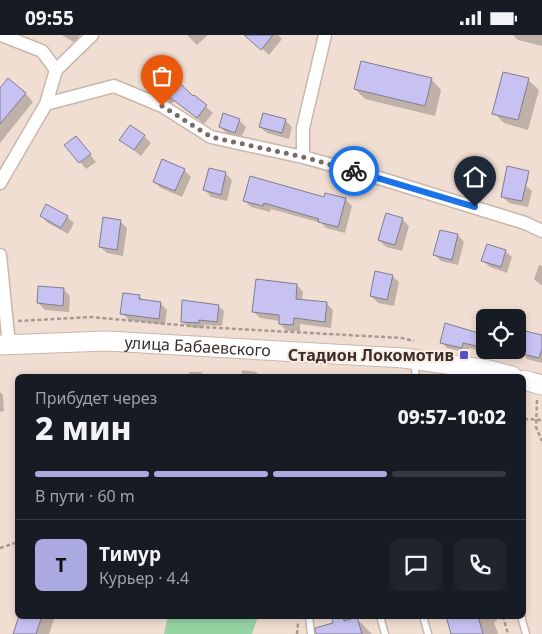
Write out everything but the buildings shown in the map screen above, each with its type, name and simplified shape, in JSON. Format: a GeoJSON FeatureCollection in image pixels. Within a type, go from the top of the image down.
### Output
{"type":"FeatureCollection","features":[{"type":"Feature","properties":{"kind":"main road","name":"улица Бабаевского"},"geometry":{"type":"LineString","coordinates":[[5,345],[107,341],[415,368],[489,370],[504,374]]}},
{"type":"Feature","properties":{"kind":"street"},"geometry":{"type":"LineString","coordinates":[[1,35],[42,51],[56,70]]}},
{"type":"Feature","properties":{"kind":"street"},"geometry":{"type":"LineString","coordinates":[[0,183],[46,104],[56,70],[92,35]]}},
{"type":"Feature","properties":{"kind":"street"},"geometry":{"type":"LineString","coordinates":[[303,157],[303,128],[325,35]]}},
{"type":"Feature","properties":{"kind":"street"},"geometry":{"type":"LineString","coordinates":[[46,104],[114,85],[162,106],[211,137],[303,157],[442,197],[525,223],[542,231]]}},
{"type":"Feature","properties":{"kind":"street"},"geometry":{"type":"LineString","coordinates":[[0,255],[5,345]]}},
{"type":"Feature","properties":{"kind":"lane"},"geometry":{"type":"LineString","coordinates":[[309,619],[310,634]]}},
{"type":"Feature","properties":{"kind":"lane"},"geometry":{"type":"LineString","coordinates":[[381,619],[385,634]]}},
{"type":"Feature","properties":{"kind":"lane"},"geometry":{"type":"LineString","coordinates":[[423,619],[428,634]]}},
{"type":"Feature","properties":{"kind":"lane"},"geometry":{"type":"LineString","coordinates":[[522,619],[526,634]]}},
{"type":"Feature","properties":{"kind":"path"},"geometry":{"type":"LineString","coordinates":[[534,383],[536,427],[542,441]]}},
{"type":"Feature","properties":{"kind":"path"},"geometry":{"type":"LineString","coordinates":[[526,419],[542,420]]}},
{"type":"Feature","properties":{"kind":"path"},"geometry":{"type":"LineString","coordinates":[[0,548],[15,544]]}},
{"type":"Feature","properties":{"kind":"path"},"geometry":{"type":"LineString","coordinates":[[297,634],[298,619]]}},
{"type":"Feature","properties":{"kind":"path"},"geometry":{"type":"LineString","coordinates":[[504,619],[508,634]]}},
{"type":"Feature","properties":{"kind":"green space"},"geometry":{"type":"Polygon","coordinates":[[[167,619],[257,619],[252,634],[164,634],[167,619]]]}},
{"type":"Feature","properties":{"kind":"way so far"},"geometry":{"type":"LineString","coordinates":[[162,106],[211,137],[303,157],[354,171]]}},
{"type":"Feature","properties":{"kind":"place","name":"Стадион Локомотив"},"geometry":{"type":"Point","coordinates":[464,355]}},
{"type":"Feature","properties":{"kind":"route"},"geometry":{"type":"LineString","coordinates":[[354,171],[475,207]]}}]}
